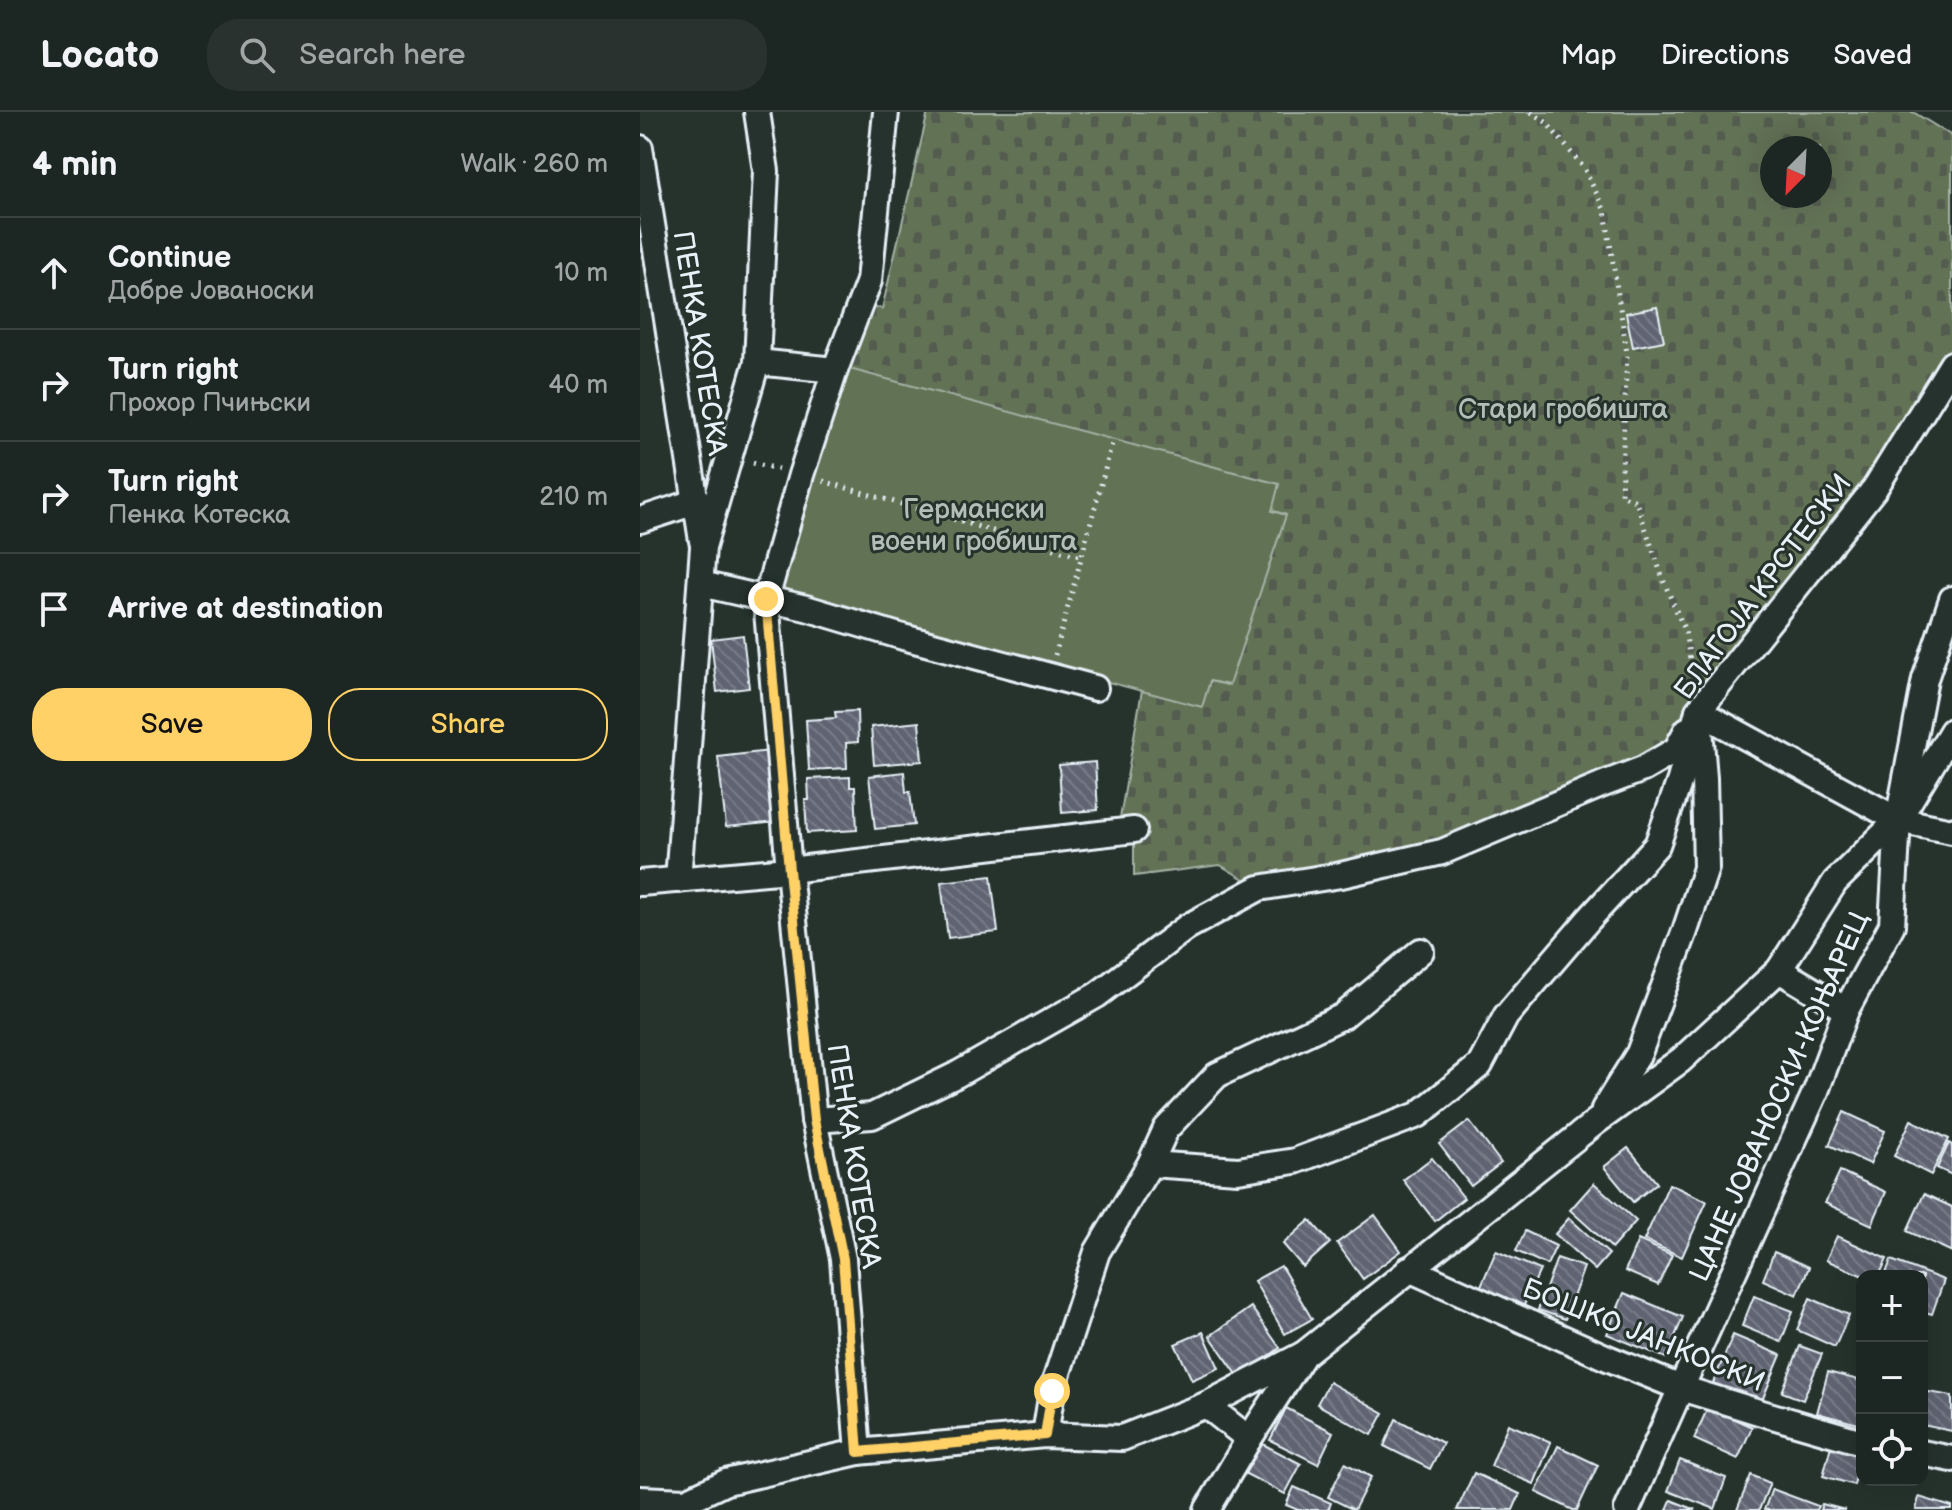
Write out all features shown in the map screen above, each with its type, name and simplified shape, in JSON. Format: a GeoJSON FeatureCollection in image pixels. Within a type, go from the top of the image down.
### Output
{"type":"FeatureCollection","features":[{"type":"Feature","properties":{"kind":"street","name":"ПЕНКА КОТЕСКА"},"geometry":{"type":"LineString","coordinates":[[705,504],[729,458],[757,362],[766,171],[757,112]]}},
{"type":"Feature","properties":{"kind":"street","name":"ПЕНКА КОТЕСКА"},"geometry":{"type":"LineString","coordinates":[[858,1452],[843,1259],[814,1120],[766,599],[835,370],[869,281],[886,112]]}},
{"type":"Feature","properties":{"kind":"street","name":"ПЕНКА КОТЕСКА"},"geometry":{"type":"LineString","coordinates":[[640,148],[705,504],[678,880]]}},
{"type":"Feature","properties":{"kind":"street","name":"ПЕНКА КОТЕСКА"},"geometry":{"type":"LineString","coordinates":[[757,362],[835,370]]}},
{"type":"Feature","properties":{"kind":"street","name":"БЛАГОЈА КРСТЕСКИ"},"geometry":{"type":"LineString","coordinates":[[1150,1164],[1238,1170],[1295,1161],[1418,1115],[1480,1065],[1506,1016],[1657,845],[1680,780],[1698,711],[1875,488],[1952,364]]}},
{"type":"Feature","properties":{"kind":"street"},"geometry":{"type":"LineString","coordinates":[[640,520],[705,504]]}},
{"type":"Feature","properties":{"kind":"street"},"geometry":{"type":"LineString","coordinates":[[701,584],[806,608],[1095,688]]}},
{"type":"Feature","properties":{"kind":"street","name":"ЦАНЕ ЈОВАНОСКИ-КОЊАРЕЦ"},"geometry":{"type":"LineString","coordinates":[[1627,1510],[1816,1091],[1846,1010],[1892,925],[1898,820],[1925,679],[1952,599]]}},
{"type":"Feature","properties":{"kind":"street"},"geometry":{"type":"LineString","coordinates":[[1698,711],[1898,820],[1952,831]]}},
{"type":"Feature","properties":{"kind":"street"},"geometry":{"type":"LineString","coordinates":[[814,1120],[872,1116],[956,1075],[1097,995],[1187,927],[1259,888],[1341,875],[1442,852],[1643,769],[1676,750],[1698,711]]}},
{"type":"Feature","properties":{"kind":"street"},"geometry":{"type":"LineString","coordinates":[[1597,1121],[1639,1053],[1706,868],[1704,778],[1698,711]]}},
{"type":"Feature","properties":{"kind":"street"},"geometry":{"type":"LineString","coordinates":[[640,1499],[686,1501],[726,1482],[858,1452],[1045,1435],[1122,1438],[1206,1405],[1304,1354],[1597,1121],[1681,1060],[1779,970],[1835,882],[1898,820],[1952,731]]}},
{"type":"Feature","properties":{"kind":"street"},"geometry":{"type":"LineString","coordinates":[[640,883],[789,870],[1134,830]]}},
{"type":"Feature","properties":{"kind":"street"},"geometry":{"type":"LineString","coordinates":[[1045,1435],[1052,1391],[1097,1252],[1150,1164],[1166,1129],[1217,1075],[1343,1016],[1421,951]]}},
{"type":"Feature","properties":{"kind":"street"},"geometry":{"type":"LineString","coordinates":[[1779,970],[1846,1010]]}},
{"type":"Feature","properties":{"kind":"street","name":"БОШКО ЈАНКОСКИ"},"geometry":{"type":"LineString","coordinates":[[1409,1269],[1681,1388],[1856,1440]]}},
{"type":"Feature","properties":{"kind":"street"},"geometry":{"type":"LineString","coordinates":[[1207,1510],[1304,1354]]}},
{"type":"Feature","properties":{"kind":"street"},"geometry":{"type":"LineString","coordinates":[[1206,1405],[1249,1439]]}},
{"type":"Feature","properties":{"kind":"street"},"geometry":{"type":"LineString","coordinates":[[1928,1454],[1952,1459]]}},
{"type":"Feature","properties":{"kind":"path"},"geometry":{"type":"LineString","coordinates":[[1531,112],[1546,122],[1584,168],[1605,211],[1627,353],[1621,495],[1636,501],[1685,631],[1698,711]]}},
{"type":"Feature","properties":{"kind":"path"},"geometry":{"type":"LineString","coordinates":[[1052,666],[1113,440]]}},
{"type":"Feature","properties":{"kind":"path"},"geometry":{"type":"LineString","coordinates":[[729,458],[801,475],[1082,557]]}},
{"type":"Feature","properties":{"kind":"green space","name":"Стари гробишта"},"geometry":{"type":"Polygon","coordinates":[[[928,112],[1913,112],[1952,136],[1952,364],[1676,750],[1442,852],[1259,888],[1220,865],[1134,876],[1134,830],[1119,824],[1142,690],[1202,706],[1210,681],[1228,685],[1286,515],[842,367],[871,305],[882,309],[928,112]]]}},
{"type":"Feature","properties":{"kind":"green space","name":"Германски воени гробишта"},"geometry":{"type":"Polygon","coordinates":[[[842,367],[1279,484],[1272,511],[1286,515],[1229,685],[1210,681],[1202,707],[775,593],[842,367]]]}},
{"type":"Feature","properties":{"kind":"building"},"geometry":{"type":"Polygon","coordinates":[[[1657,307],[1664,341],[1633,347],[1626,313],[1657,307]]]}},
{"type":"Feature","properties":{"kind":"building"},"geometry":{"type":"Polygon","coordinates":[[[743,635],[749,688],[717,692],[711,639],[743,635]]]}},
{"type":"Feature","properties":{"kind":"building"},"geometry":{"type":"Polygon","coordinates":[[[857,711],[858,742],[846,743],[847,768],[809,770],[806,720],[836,718],[835,712],[857,711]]]}},
{"type":"Feature","properties":{"kind":"building"},"geometry":{"type":"Polygon","coordinates":[[[919,722],[922,761],[874,765],[871,727],[919,722]]]}},
{"type":"Feature","properties":{"kind":"building"},"geometry":{"type":"Polygon","coordinates":[[[769,751],[777,822],[726,827],[718,757],[769,751]]]}},
{"type":"Feature","properties":{"kind":"building"},"geometry":{"type":"Polygon","coordinates":[[[1095,762],[1098,810],[1062,813],[1059,765],[1095,762]]]}},
{"type":"Feature","properties":{"kind":"building"},"geometry":{"type":"Polygon","coordinates":[[[904,772],[914,825],[875,829],[869,776],[904,772]]]}},
{"type":"Feature","properties":{"kind":"building"},"geometry":{"type":"Polygon","coordinates":[[[850,777],[850,787],[855,787],[857,830],[807,833],[805,800],[809,800],[808,779],[850,777]]]}},
{"type":"Feature","properties":{"kind":"building"},"geometry":{"type":"Polygon","coordinates":[[[991,876],[998,932],[948,938],[941,882],[991,876]]]}},
{"type":"Feature","properties":{"kind":"building"},"geometry":{"type":"Polygon","coordinates":[[[1844,1112],[1885,1131],[1870,1164],[1829,1145],[1844,1112]]]}},
{"type":"Feature","properties":{"kind":"building"},"geometry":{"type":"Polygon","coordinates":[[[1911,1120],[1949,1139],[1931,1175],[1894,1156],[1911,1120]]]}},
{"type":"Feature","properties":{"kind":"building"},"geometry":{"type":"Polygon","coordinates":[[[1469,1121],[1501,1163],[1471,1186],[1439,1144],[1469,1121]]]}},
{"type":"Feature","properties":{"kind":"building"},"geometry":{"type":"Polygon","coordinates":[[[1949,1143],[1952,1145],[1952,1175],[1937,1168],[1949,1143]]]}},
{"type":"Feature","properties":{"kind":"building"},"geometry":{"type":"Polygon","coordinates":[[[1628,1148],[1657,1183],[1633,1202],[1604,1167],[1628,1148]]]}},
{"type":"Feature","properties":{"kind":"building"},"geometry":{"type":"Polygon","coordinates":[[[1432,1158],[1464,1198],[1435,1221],[1403,1180],[1432,1158]]]}},
{"type":"Feature","properties":{"kind":"building"},"geometry":{"type":"Polygon","coordinates":[[[1840,1171],[1886,1192],[1872,1225],[1825,1203],[1840,1171]]]}},
{"type":"Feature","properties":{"kind":"building"},"geometry":{"type":"Polygon","coordinates":[[[1594,1183],[1636,1221],[1612,1248],[1570,1210],[1594,1183]]]}},
{"type":"Feature","properties":{"kind":"building"},"geometry":{"type":"Polygon","coordinates":[[[1669,1184],[1707,1201],[1682,1257],[1644,1240],[1669,1184]]]}},
{"type":"Feature","properties":{"kind":"building"},"geometry":{"type":"Polygon","coordinates":[[[1924,1194],[1952,1207],[1952,1252],[1907,1231],[1924,1194]]]}},
{"type":"Feature","properties":{"kind":"building"},"geometry":{"type":"Polygon","coordinates":[[[1375,1215],[1401,1251],[1363,1279],[1337,1243],[1375,1215]]]}},
{"type":"Feature","properties":{"kind":"building"},"geometry":{"type":"Polygon","coordinates":[[[1569,1218],[1609,1254],[1595,1270],[1555,1234],[1569,1218]]]}},
{"type":"Feature","properties":{"kind":"building"},"geometry":{"type":"Polygon","coordinates":[[[1310,1220],[1330,1243],[1303,1267],[1283,1244],[1310,1220]]]}},
{"type":"Feature","properties":{"kind":"building"},"geometry":{"type":"Polygon","coordinates":[[[1525,1231],[1556,1246],[1547,1265],[1516,1251],[1525,1231]]]}},
{"type":"Feature","properties":{"kind":"building"},"geometry":{"type":"Polygon","coordinates":[[[1837,1236],[1887,1259],[1882,1270],[1856,1270],[1856,1273],[1826,1260],[1837,1236]]]}},
{"type":"Feature","properties":{"kind":"building"},"geometry":{"type":"Polygon","coordinates":[[[1638,1240],[1672,1255],[1658,1285],[1625,1271],[1638,1240]]]}},
{"type":"Feature","properties":{"kind":"building"},"geometry":{"type":"Polygon","coordinates":[[[1496,1251],[1540,1270],[1520,1314],[1477,1295],[1496,1251]]]}},
{"type":"Feature","properties":{"kind":"building"},"geometry":{"type":"Polygon","coordinates":[[[1774,1252],[1809,1267],[1797,1295],[1763,1280],[1774,1252]]]}},
{"type":"Feature","properties":{"kind":"building"},"geometry":{"type":"Polygon","coordinates":[[[1557,1258],[1584,1267],[1565,1319],[1538,1310],[1557,1258]]]}},
{"type":"Feature","properties":{"kind":"building"},"geometry":{"type":"Polygon","coordinates":[[[1891,1260],[1918,1270],[1887,1270],[1891,1260]]]}},
{"type":"Feature","properties":{"kind":"building"},"geometry":{"type":"Polygon","coordinates":[[[1281,1266],[1312,1319],[1285,1334],[1254,1281],[1281,1266]]]}},
{"type":"Feature","properties":{"kind":"building"},"geometry":{"type":"Polygon","coordinates":[[[1928,1274],[1944,1280],[1932,1314],[1928,1313],[1928,1274]]]}},
{"type":"Feature","properties":{"kind":"building"},"geometry":{"type":"Polygon","coordinates":[[[1624,1293],[1683,1317],[1666,1358],[1607,1334],[1624,1293]]]}},
{"type":"Feature","properties":{"kind":"building"},"geometry":{"type":"Polygon","coordinates":[[[1754,1296],[1793,1311],[1781,1342],[1742,1326],[1754,1296]]]}},
{"type":"Feature","properties":{"kind":"building"},"geometry":{"type":"Polygon","coordinates":[[[1810,1298],[1849,1315],[1835,1347],[1797,1330],[1810,1298]]]}},
{"type":"Feature","properties":{"kind":"building"},"geometry":{"type":"Polygon","coordinates":[[[1251,1307],[1280,1348],[1239,1377],[1210,1336],[1251,1307]]]}},
{"type":"Feature","properties":{"kind":"building"},"geometry":{"type":"Polygon","coordinates":[[[1203,1332],[1219,1368],[1192,1380],[1175,1344],[1203,1332]]]}},
{"type":"Feature","properties":{"kind":"building"},"geometry":{"type":"Polygon","coordinates":[[[1733,1335],[1781,1355],[1761,1403],[1713,1383],[1733,1335]]]}},
{"type":"Feature","properties":{"kind":"building"},"geometry":{"type":"Polygon","coordinates":[[[1800,1346],[1822,1354],[1803,1400],[1782,1392],[1800,1346]]]}},
{"type":"Feature","properties":{"kind":"building"},"geometry":{"type":"Polygon","coordinates":[[[1828,1372],[1856,1379],[1856,1423],[1817,1413],[1828,1372]]]}},
{"type":"Feature","properties":{"kind":"building"},"geometry":{"type":"Polygon","coordinates":[[[1329,1382],[1384,1413],[1372,1435],[1317,1404],[1329,1382]]]}},
{"type":"Feature","properties":{"kind":"building"},"geometry":{"type":"Polygon","coordinates":[[[1928,1392],[1952,1396],[1952,1431],[1928,1426],[1928,1392]]]}},
{"type":"Feature","properties":{"kind":"building"},"geometry":{"type":"Polygon","coordinates":[[[1708,1407],[1752,1427],[1738,1459],[1694,1439],[1708,1407]]]}},
{"type":"Feature","properties":{"kind":"building"},"geometry":{"type":"Polygon","coordinates":[[[1286,1408],[1333,1432],[1318,1464],[1270,1440],[1286,1408]]]}},
{"type":"Feature","properties":{"kind":"building"},"geometry":{"type":"Polygon","coordinates":[[[1396,1419],[1443,1443],[1430,1469],[1384,1446],[1396,1419]]]}},
{"type":"Feature","properties":{"kind":"building"},"geometry":{"type":"Polygon","coordinates":[[[1508,1424],[1551,1442],[1534,1484],[1491,1466],[1508,1424]]]}},
{"type":"Feature","properties":{"kind":"building"},"geometry":{"type":"Polygon","coordinates":[[[1259,1442],[1301,1464],[1285,1494],[1244,1473],[1259,1442]]]}},
{"type":"Feature","properties":{"kind":"building"},"geometry":{"type":"Polygon","coordinates":[[[1832,1442],[1856,1449],[1854,1485],[1823,1476],[1832,1442]]]}},
{"type":"Feature","properties":{"kind":"building"},"geometry":{"type":"Polygon","coordinates":[[[1558,1446],[1598,1465],[1577,1510],[1536,1492],[1558,1446]]]}},
{"type":"Feature","properties":{"kind":"building"},"geometry":{"type":"Polygon","coordinates":[[[1680,1460],[1726,1478],[1715,1509],[1668,1491],[1680,1460]]]}},
{"type":"Feature","properties":{"kind":"building"},"geometry":{"type":"Polygon","coordinates":[[[1345,1463],[1371,1477],[1354,1510],[1328,1497],[1345,1463]]]}},
{"type":"Feature","properties":{"kind":"building"},"geometry":{"type":"Polygon","coordinates":[[[1474,1473],[1520,1494],[1513,1510],[1457,1510],[1474,1473]]]}},
{"type":"Feature","properties":{"kind":"building"},"geometry":{"type":"Polygon","coordinates":[[[1751,1475],[1770,1483],[1759,1510],[1737,1510],[1751,1475]]]}},
{"type":"Feature","properties":{"kind":"building"},"geometry":{"type":"Polygon","coordinates":[[[1294,1487],[1331,1503],[1328,1510],[1298,1510],[1286,1505],[1294,1487]]]}},
{"type":"Feature","properties":{"kind":"building"},"geometry":{"type":"Polygon","coordinates":[[[1772,1489],[1818,1506],[1816,1510],[1764,1510],[1772,1489]]]}},
{"type":"Feature","properties":{"kind":"building"},"geometry":{"type":"Polygon","coordinates":[[[1919,1497],[1952,1507],[1952,1510],[1916,1510],[1919,1497]]]}},
{"type":"Feature","properties":{"kind":"building"},"geometry":{"type":"Polygon","coordinates":[[[1671,1500],[1696,1510],[1667,1510],[1671,1500]]]}},
{"type":"Feature","properties":{"kind":"building"},"geometry":{"type":"Polygon","coordinates":[[[1822,1504],[1845,1510],[1820,1510],[1822,1504]]]}},
{"type":"Feature","properties":{"kind":"route"},"geometry":{"type":"LineString","coordinates":[[766,599],[814,1120],[843,1259],[858,1452],[1045,1435],[1052,1391]]}}]}
